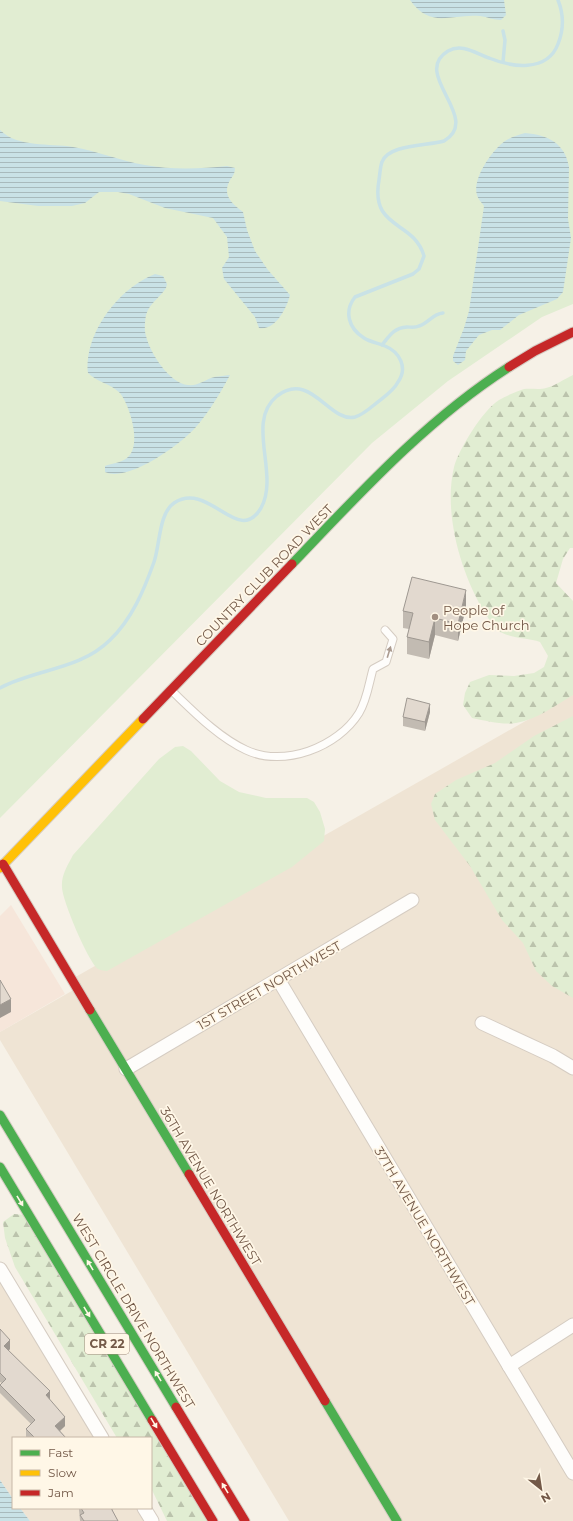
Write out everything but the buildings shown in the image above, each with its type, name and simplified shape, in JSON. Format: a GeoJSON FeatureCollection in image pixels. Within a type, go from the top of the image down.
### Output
{"type":"FeatureCollection","features":[{"type":"Feature","properties":{"kind":"main road","name":"COUNTRY CLUB ROAD WEST"},"geometry":{"type":"LineString","coordinates":[[2,866],[341,513],[419,435],[492,378],[535,352],[573,332]]}},
{"type":"Feature","properties":{"kind":"main road","name":"36TH AVENUE NORTHWEST"},"geometry":{"type":"LineString","coordinates":[[2,866],[126,1069],[397,1521]]}},
{"type":"Feature","properties":{"kind":"main road","name":"WEST CIRCLE DRIVE NORTHWEST"},"geometry":{"type":"LineString","coordinates":[[0,1115],[245,1521]]}},
{"type":"Feature","properties":{"kind":"main road","name":"CR 22"},"geometry":{"type":"LineString","coordinates":[[0,1167],[213,1521]]}},
{"type":"Feature","properties":{"kind":"street","name":"1ST STREET NORTHWEST"},"geometry":{"type":"LineString","coordinates":[[126,1069],[412,900]]}},
{"type":"Feature","properties":{"kind":"street","name":"37TH AVENUE NORTHWEST"},"geometry":{"type":"LineString","coordinates":[[278,979],[573,1473]]}},
{"type":"Feature","properties":{"kind":"street"},"geometry":{"type":"LineString","coordinates":[[482,1023],[553,1056],[573,1068]]}},
{"type":"Feature","properties":{"kind":"street"},"geometry":{"type":"LineString","coordinates":[[0,1269],[101,1437]]}},
{"type":"Feature","properties":{"kind":"street"},"geometry":{"type":"LineString","coordinates":[[509,1366],[573,1325]]}},
{"type":"Feature","properties":{"kind":"street"},"geometry":{"type":"LineString","coordinates":[[145,1509],[152,1521]]}},
{"type":"Feature","properties":{"kind":"lane"},"geometry":{"type":"LineString","coordinates":[[171,690],[213,728],[237,746],[259,754],[283,756],[296,754],[320,746],[346,729],[360,712],[364,703],[373,669],[386,662],[393,639],[385,630]]}},
{"type":"Feature","properties":{"kind":"shaded area"},"geometry":{"type":"Polygon","coordinates":[[[573,694],[573,1521],[289,1521],[0,1040],[0,1032],[77,988],[72,979],[573,694]]]}},
{"type":"Feature","properties":{"kind":"shaded area"},"geometry":{"type":"Polygon","coordinates":[[[11,905],[65,994],[0,1032],[0,916],[11,905]]]}},
{"type":"Feature","properties":{"kind":"shaded area"},"geometry":{"type":"Polygon","coordinates":[[[0,1269],[101,1437],[12,1437],[12,1498],[0,1480],[0,1269]]]}},
{"type":"Feature","properties":{"kind":"shaded area"},"geometry":{"type":"Polygon","coordinates":[[[21,1509],[145,1509],[152,1521],[30,1521],[21,1509]]]}},
{"type":"Feature","properties":{"kind":"green space"},"geometry":{"type":"Polygon","coordinates":[[[0,0],[573,0],[573,304],[542,317],[448,381],[372,443],[0,818],[0,0]]]}},
{"type":"Feature","properties":{"kind":"green space"},"geometry":{"type":"Polygon","coordinates":[[[573,375],[573,548],[570,548],[563,559],[556,583],[573,601],[573,695],[546,712],[531,719],[516,723],[494,722],[472,718],[463,705],[465,693],[470,682],[489,675],[514,676],[534,673],[544,667],[548,656],[540,642],[510,636],[495,628],[476,597],[468,580],[456,543],[451,504],[451,485],[454,467],[472,430],[486,412],[499,400],[524,389],[541,389],[549,387],[573,375]]]}},
{"type":"Feature","properties":{"kind":"green space"},"geometry":{"type":"Polygon","coordinates":[[[573,716],[573,998],[552,986],[536,971],[523,943],[502,920],[470,866],[435,820],[431,804],[435,794],[456,780],[495,763],[534,736],[573,716]]]}},
{"type":"Feature","properties":{"kind":"green space"},"geometry":{"type":"Polygon","coordinates":[[[183,746],[191,751],[220,781],[239,792],[266,798],[307,798],[314,802],[320,812],[325,829],[324,841],[292,867],[107,971],[98,969],[82,943],[66,904],[62,883],[67,866],[73,855],[159,759],[175,747],[183,746]]]}},
{"type":"Feature","properties":{"kind":"green space"},"geometry":{"type":"Polygon","coordinates":[[[14,1214],[25,1215],[212,1521],[167,1521],[152,1490],[152,1437],[116,1437],[15,1267],[5,1238],[3,1222],[14,1214]]]}},
{"type":"Feature","properties":{"kind":"water"},"geometry":{"type":"Polygon","coordinates":[[[410,0],[504,0],[506,15],[501,20],[480,16],[434,17],[426,15],[410,0]]]}},
{"type":"Feature","properties":{"kind":"water"},"geometry":{"type":"Polygon","coordinates":[[[0,130],[7,136],[16,140],[35,144],[73,147],[155,167],[196,168],[227,166],[235,168],[234,174],[228,185],[227,194],[232,202],[243,212],[247,230],[255,251],[268,270],[290,295],[280,317],[271,326],[259,328],[255,317],[224,279],[222,268],[229,257],[227,237],[213,218],[165,208],[129,194],[118,192],[99,192],[85,203],[72,206],[38,206],[0,201],[0,130]]]}},
{"type":"Feature","properties":{"kind":"water"},"geometry":{"type":"Polygon","coordinates":[[[525,133],[548,138],[554,142],[564,152],[569,167],[568,219],[571,238],[563,292],[557,299],[519,315],[500,330],[492,330],[479,335],[466,351],[465,360],[458,365],[453,361],[453,356],[469,311],[484,206],[477,195],[477,181],[484,165],[500,145],[510,138],[525,133]]]}},
{"type":"Feature","properties":{"kind":"water"},"geometry":{"type":"Polygon","coordinates":[[[155,274],[163,276],[167,284],[164,291],[153,303],[146,315],[146,336],[156,359],[174,379],[188,385],[197,384],[213,377],[230,375],[201,421],[179,443],[154,460],[140,467],[127,472],[115,474],[105,472],[105,466],[126,459],[132,451],[134,444],[133,425],[131,416],[120,393],[88,373],[88,358],[98,328],[106,314],[129,290],[155,274]]]}},
{"type":"Feature","properties":{"kind":"water"},"geometry":{"type":"Polygon","coordinates":[[[0,1480],[12,1498],[12,1509],[21,1509],[30,1521],[0,1521],[0,1480]]]}},
{"type":"Feature","properties":{"kind":"waterway"},"geometry":{"type":"LineString","coordinates":[[0,688],[85,657],[98,650],[118,632],[131,613],[146,583],[156,555],[165,514],[174,503],[187,498],[199,500],[233,517],[243,520],[252,518],[261,508],[266,494],[267,480],[263,434],[264,420],[268,407],[277,396],[289,390],[300,389],[310,393],[337,413],[346,417],[355,417],[387,395],[396,386],[401,377],[402,371],[401,361],[398,356],[390,349],[366,339],[359,334],[354,329],[349,319],[350,308],[355,297],[413,274],[419,269],[424,256],[419,244],[387,217],[381,208],[378,196],[380,168],[382,162],[386,156],[392,152],[409,147],[444,141],[454,131],[456,120],[452,108],[440,84],[437,72],[439,61],[448,51],[463,48],[498,61],[518,65],[537,64],[546,60],[553,53],[558,44],[561,33],[562,17],[558,0]]}},
{"type":"Feature","properties":{"kind":"waterway"},"geometry":{"type":"LineString","coordinates":[[503,31],[505,40],[503,62]]}},
{"type":"Feature","properties":{"kind":"waterway"},"geometry":{"type":"LineString","coordinates":[[382,345],[395,330],[407,327],[418,327],[436,315],[443,313]]}},
{"type":"Feature","properties":{"kind":"traffic: fast"},"geometry":{"type":"LineString","coordinates":[[292,564],[394,459],[450,410],[509,367]]}},
{"type":"Feature","properties":{"kind":"traffic: fast"},"geometry":{"type":"LineString","coordinates":[[90,1010],[189,1174]]}},
{"type":"Feature","properties":{"kind":"traffic: fast"},"geometry":{"type":"LineString","coordinates":[[0,1115],[176,1407]]}},
{"type":"Feature","properties":{"kind":"traffic: fast"},"geometry":{"type":"LineString","coordinates":[[0,1167],[152,1420]]}},
{"type":"Feature","properties":{"kind":"traffic: fast"},"geometry":{"type":"LineString","coordinates":[[325,1401],[397,1521]]}},
{"type":"Feature","properties":{"kind":"traffic: slow"},"geometry":{"type":"LineString","coordinates":[[0,868],[143,719]]}},
{"type":"Feature","properties":{"kind":"traffic: jam"},"geometry":{"type":"LineString","coordinates":[[509,367],[535,351],[573,332]]}},
{"type":"Feature","properties":{"kind":"traffic: jam"},"geometry":{"type":"LineString","coordinates":[[143,719],[292,564]]}},
{"type":"Feature","properties":{"kind":"traffic: jam"},"geometry":{"type":"LineString","coordinates":[[3,864],[90,1010]]}},
{"type":"Feature","properties":{"kind":"traffic: jam"},"geometry":{"type":"LineString","coordinates":[[189,1174],[325,1401]]}},
{"type":"Feature","properties":{"kind":"traffic: jam"},"geometry":{"type":"LineString","coordinates":[[176,1407],[245,1521]]}},
{"type":"Feature","properties":{"kind":"traffic: jam"},"geometry":{"type":"LineString","coordinates":[[152,1420],[213,1521]]}},
{"type":"Feature","properties":{"kind":"place","name":"People of Hope Church"},"geometry":{"type":"Point","coordinates":[435,617]}}]}
